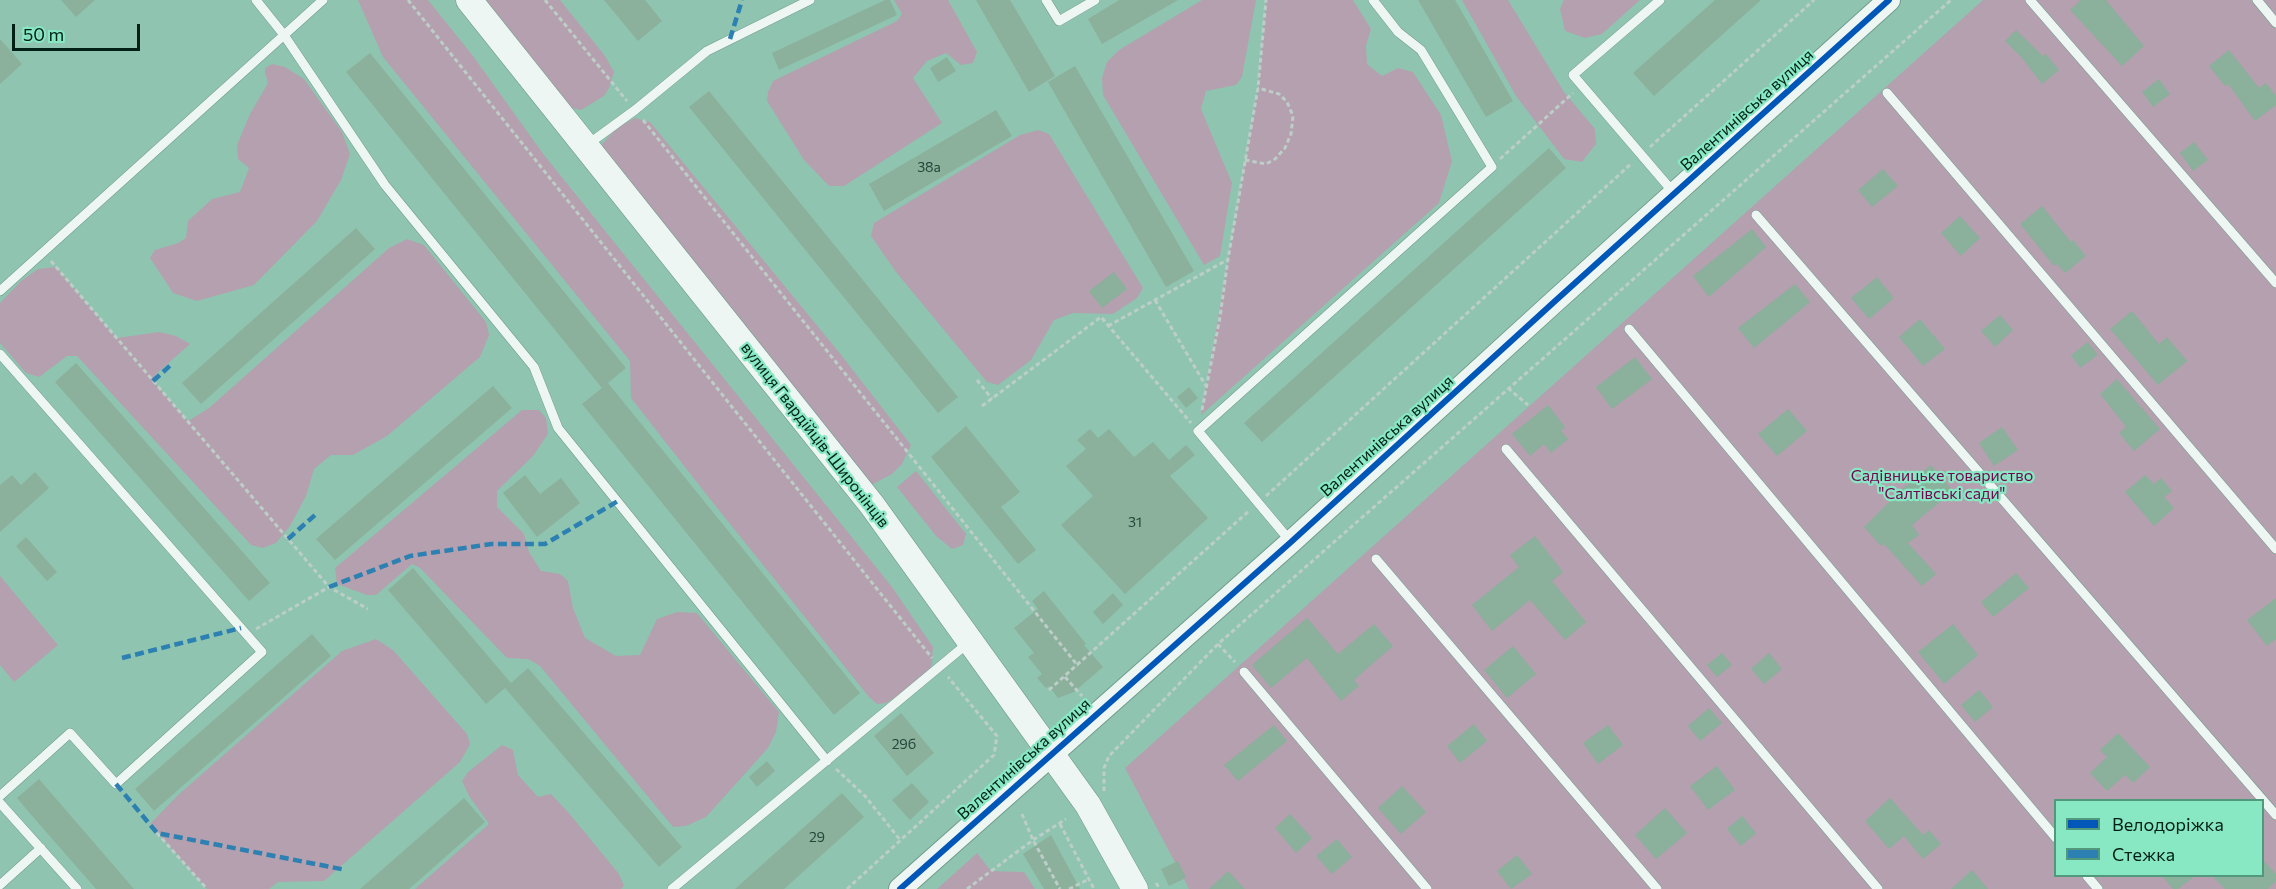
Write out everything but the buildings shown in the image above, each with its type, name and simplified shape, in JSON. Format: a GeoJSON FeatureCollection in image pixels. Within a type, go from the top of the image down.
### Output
{"type":"FeatureCollection","features":[{"type":"Feature","properties":{"kind":"main road","name":"вулиця Гвардійців-Широнінців"},"geometry":{"type":"LineString","coordinates":[[469,0],[872,505],[1088,805],[1135,889]]}},
{"type":"Feature","properties":{"kind":"street","name":"Валентинівська вулиця"},"geometry":{"type":"LineString","coordinates":[[900,889],[1291,542],[1889,0]]}},
{"type":"Feature","properties":{"kind":"lane"},"geometry":{"type":"LineString","coordinates":[[255,0],[284,35],[385,185],[534,368],[558,428],[827,760]]}},
{"type":"Feature","properties":{"kind":"lane"},"geometry":{"type":"LineString","coordinates":[[0,291],[323,0]]}},
{"type":"Feature","properties":{"kind":"lane"},"geometry":{"type":"LineString","coordinates":[[585,147],[635,110],[707,51],[810,0]]}},
{"type":"Feature","properties":{"kind":"lane"},"geometry":{"type":"LineString","coordinates":[[1046,0],[1059,21],[1095,0]]}},
{"type":"Feature","properties":{"kind":"lane"},"geometry":{"type":"LineString","coordinates":[[1291,542],[1198,431],[1492,167],[1421,50],[1398,32],[1373,0]]}},
{"type":"Feature","properties":{"kind":"lane"},"geometry":{"type":"LineString","coordinates":[[1660,0],[1573,75],[1674,193]]}},
{"type":"Feature","properties":{"kind":"lane"},"geometry":{"type":"LineString","coordinates":[[2030,0],[2276,283]]}},
{"type":"Feature","properties":{"kind":"lane"},"geometry":{"type":"LineString","coordinates":[[2257,0],[2276,23]]}},
{"type":"Feature","properties":{"kind":"lane"},"geometry":{"type":"LineString","coordinates":[[1887,93],[2276,549]]}},
{"type":"Feature","properties":{"kind":"lane"},"geometry":{"type":"LineString","coordinates":[[1756,215],[2262,799]]}},
{"type":"Feature","properties":{"kind":"lane"},"geometry":{"type":"LineString","coordinates":[[1629,329],[2054,837]]}},
{"type":"Feature","properties":{"kind":"lane"},"geometry":{"type":"LineString","coordinates":[[0,354],[262,652],[116,784],[70,733],[0,796]]}},
{"type":"Feature","properties":{"kind":"lane"},"geometry":{"type":"LineString","coordinates":[[1506,449],[1878,889]]}},
{"type":"Feature","properties":{"kind":"lane"},"geometry":{"type":"LineString","coordinates":[[1376,559],[1657,889]]}},
{"type":"Feature","properties":{"kind":"lane"},"geometry":{"type":"LineString","coordinates":[[672,889],[969,642]]}},
{"type":"Feature","properties":{"kind":"lane"},"geometry":{"type":"LineString","coordinates":[[1244,672],[1427,889]]}},
{"type":"Feature","properties":{"kind":"lane"},"geometry":{"type":"LineString","coordinates":[[2264,801],[2276,815]]}},
{"type":"Feature","properties":{"kind":"lane"},"geometry":{"type":"LineString","coordinates":[[0,803],[77,889]]}},
{"type":"Feature","properties":{"kind":"lane"},"geometry":{"type":"LineString","coordinates":[[0,885],[41,848]]}},
{"type":"Feature","properties":{"kind":"lane"},"geometry":{"type":"LineString","coordinates":[[2088,877],[2098,889]]}},
{"type":"Feature","properties":{"kind":"path"},"geometry":{"type":"LineString","coordinates":[[408,0],[940,668],[997,736],[994,755],[847,889]]}},
{"type":"Feature","properties":{"kind":"path"},"geometry":{"type":"LineString","coordinates":[[545,0],[1077,666]]}},
{"type":"Feature","properties":{"kind":"path"},"geometry":{"type":"LineString","coordinates":[[1198,431],[1220,317],[1258,88],[1266,0]]}},
{"type":"Feature","properties":{"kind":"path"},"geometry":{"type":"LineString","coordinates":[[1049,690],[1814,0]]}},
{"type":"Feature","properties":{"kind":"path"},"geometry":{"type":"LineString","coordinates":[[1104,792],[1104,768],[1109,756],[1218,644],[1951,0]]}},
{"type":"Feature","properties":{"kind":"path"},"geometry":{"type":"LineString","coordinates":[[1492,167],[1581,85]]}},
{"type":"Feature","properties":{"kind":"path"},"geometry":{"type":"LineString","coordinates":[[1245,160],[1266,164],[1275,159],[1285,148],[1291,134],[1293,116],[1287,102],[1279,94],[1258,88]]}},
{"type":"Feature","properties":{"kind":"path"},"geometry":{"type":"LineString","coordinates":[[44,252],[329,587],[368,609]]}},
{"type":"Feature","properties":{"kind":"path"},"geometry":{"type":"LineString","coordinates":[[1108,326],[1228,260]]}},
{"type":"Feature","properties":{"kind":"path"},"geometry":{"type":"LineString","coordinates":[[1155,300],[1207,386]]}},
{"type":"Feature","properties":{"kind":"path"},"geometry":{"type":"LineString","coordinates":[[982,406],[1101,317],[1198,431]]}},
{"type":"Feature","properties":{"kind":"path"},"geometry":{"type":"LineString","coordinates":[[977,380],[992,399]]}},
{"type":"Feature","properties":{"kind":"path"},"geometry":{"type":"LineString","coordinates":[[1508,388],[1528,405]]}},
{"type":"Feature","properties":{"kind":"path"},"geometry":{"type":"LineString","coordinates":[[247,635],[329,587]]}},
{"type":"Feature","properties":{"kind":"path"},"geometry":{"type":"LineString","coordinates":[[1218,644],[1244,672]]}},
{"type":"Feature","properties":{"kind":"path"},"geometry":{"type":"LineString","coordinates":[[1065,676],[1082,696]]}},
{"type":"Feature","properties":{"kind":"path"},"geometry":{"type":"LineString","coordinates":[[827,760],[865,796],[901,841]]}},
{"type":"Feature","properties":{"kind":"path"},"geometry":{"type":"LineString","coordinates":[[1022,814],[1033,840],[1060,889]]}},
{"type":"Feature","properties":{"kind":"path"},"geometry":{"type":"LineString","coordinates":[[967,889],[1033,840],[1066,819]]}},
{"type":"Feature","properties":{"kind":"path"},"geometry":{"type":"LineString","coordinates":[[1060,823],[1094,889]]}},
{"type":"Feature","properties":{"kind":"path"},"geometry":{"type":"LineString","coordinates":[[157,833],[207,889]]}},
{"type":"Feature","properties":{"kind":"path"},"geometry":{"type":"LineString","coordinates":[[1068,889],[1089,879]]}},
{"type":"Feature","properties":{"kind":"green space"},"geometry":{"type":"Polygon","coordinates":[[[358,0],[428,0],[473,56],[544,155],[892,587],[933,647],[932,664],[929,671],[886,703],[877,704],[869,697],[631,398],[630,361],[383,57],[358,0]]]}},
{"type":"Feature","properties":{"kind":"green space"},"geometry":{"type":"Polygon","coordinates":[[[476,0],[560,0],[605,56],[614,72],[604,96],[581,110],[572,108],[556,98],[476,0]]]}},
{"type":"Feature","properties":{"kind":"green space"},"geometry":{"type":"Polygon","coordinates":[[[894,0],[948,0],[977,52],[973,63],[961,65],[946,53],[927,61],[913,78],[942,123],[844,186],[829,186],[804,160],[767,101],[768,92],[773,81],[897,21],[902,14],[894,0]]]}},
{"type":"Feature","properties":{"kind":"green space"},"geometry":{"type":"Polygon","coordinates":[[[1202,0],[1256,0],[1242,77],[1236,85],[1206,91],[1201,109],[1232,183],[1220,256],[1204,265],[1103,95],[1102,78],[1107,62],[1119,50],[1202,0]]]}},
{"type":"Feature","properties":{"kind":"green space"},"geometry":{"type":"Polygon","coordinates":[[[1266,0],[1353,0],[1371,29],[1366,46],[1367,64],[1382,76],[1398,68],[1413,72],[1441,115],[1452,161],[1439,203],[1201,415],[1258,88],[1266,0]]]}},
{"type":"Feature","properties":{"kind":"green space"},"geometry":{"type":"Polygon","coordinates":[[[1462,0],[1508,0],[1564,92],[1595,129],[1596,144],[1582,162],[1564,159],[1516,96],[1462,0]]]}},
{"type":"Feature","properties":{"kind":"green space"},"geometry":{"type":"Polygon","coordinates":[[[1564,0],[1640,0],[1602,34],[1585,38],[1565,31],[1560,9],[1564,0]]]}},
{"type":"Feature","properties":{"kind":"green space","name":"Садівницьке товариство \"Салтівські сади\""},"geometry":{"type":"Polygon","coordinates":[[[1983,0],[2276,0],[2276,889],[1189,889],[1125,768],[1983,0]]]}},
{"type":"Feature","properties":{"kind":"green space"},"geometry":{"type":"Polygon","coordinates":[[[272,64],[285,67],[304,79],[342,132],[350,154],[341,180],[317,221],[254,285],[197,301],[173,293],[150,258],[155,250],[186,238],[188,221],[212,199],[240,192],[249,168],[238,159],[237,145],[250,114],[268,83],[265,68],[272,64]]]}},
{"type":"Feature","properties":{"kind":"green space"},"geometry":{"type":"Polygon","coordinates":[[[635,118],[650,122],[842,356],[911,445],[902,464],[892,474],[873,484],[860,481],[605,158],[602,144],[617,128],[635,118]]]}},
{"type":"Feature","properties":{"kind":"green space"},"geometry":{"type":"Polygon","coordinates":[[[1038,130],[1049,134],[1143,288],[1137,298],[1113,314],[1073,313],[1054,320],[1031,360],[998,385],[987,382],[896,272],[871,236],[874,223],[1020,135],[1038,130]]]}},
{"type":"Feature","properties":{"kind":"green space"},"geometry":{"type":"Polygon","coordinates":[[[407,239],[424,245],[486,322],[489,335],[480,357],[387,436],[353,455],[331,455],[314,469],[306,496],[290,526],[276,543],[263,548],[251,545],[77,356],[67,356],[39,377],[26,373],[0,343],[0,303],[21,281],[38,269],[56,267],[117,338],[159,332],[176,336],[190,344],[156,374],[153,381],[188,421],[209,408],[389,248],[407,239]]]}},
{"type":"Feature","properties":{"kind":"green space"},"geometry":{"type":"Polygon","coordinates":[[[522,410],[539,410],[546,418],[548,434],[533,456],[497,491],[497,507],[524,534],[529,552],[541,571],[560,574],[568,581],[573,608],[585,638],[616,656],[640,655],[657,619],[677,612],[697,613],[779,712],[776,732],[768,748],[706,817],[686,826],[673,827],[540,666],[528,659],[507,658],[420,568],[412,564],[376,595],[367,595],[337,584],[335,568],[522,410]]]}},
{"type":"Feature","properties":{"kind":"green space"},"geometry":{"type":"Polygon","coordinates":[[[916,471],[966,534],[963,545],[952,549],[936,536],[897,487],[916,471]]]}},
{"type":"Feature","properties":{"kind":"green space"},"geometry":{"type":"Polygon","coordinates":[[[0,576],[58,645],[14,682],[0,665],[0,576]]]}},
{"type":"Feature","properties":{"kind":"green space"},"geometry":{"type":"Polygon","coordinates":[[[376,639],[393,650],[467,734],[470,744],[460,762],[324,881],[278,882],[269,889],[207,889],[150,824],[177,796],[342,651],[376,639]]]}},
{"type":"Feature","properties":{"kind":"green space"},"geometry":{"type":"Polygon","coordinates":[[[502,745],[513,750],[518,775],[538,797],[551,794],[568,812],[619,874],[624,886],[621,889],[415,889],[489,824],[469,796],[462,781],[468,772],[502,745]]]}},
{"type":"Feature","properties":{"kind":"green space"},"geometry":{"type":"Polygon","coordinates":[[[977,853],[991,871],[1024,872],[1035,889],[937,889],[977,853]]]}},
{"type":"Feature","properties":{"kind":"marked path"},"geometry":{"type":"LineString","coordinates":[[730,39],[742,0]]}},
{"type":"Feature","properties":{"kind":"marked path"},"geometry":{"type":"LineString","coordinates":[[153,381],[173,363]]}},
{"type":"Feature","properties":{"kind":"marked path"},"geometry":{"type":"LineString","coordinates":[[329,587],[410,556],[491,544],[545,544],[618,501]]}},
{"type":"Feature","properties":{"kind":"marked path"},"geometry":{"type":"LineString","coordinates":[[288,539],[315,515]]}},
{"type":"Feature","properties":{"kind":"marked path"},"geometry":{"type":"LineString","coordinates":[[122,658],[241,628]]}},
{"type":"Feature","properties":{"kind":"marked path"},"geometry":{"type":"LineString","coordinates":[[116,784],[157,833],[346,870]]}},
{"type":"Feature","properties":{"kind":"cycle path"},"geometry":{"type":"LineString","coordinates":[[900,889],[1291,542],[1889,0]]}}]}
